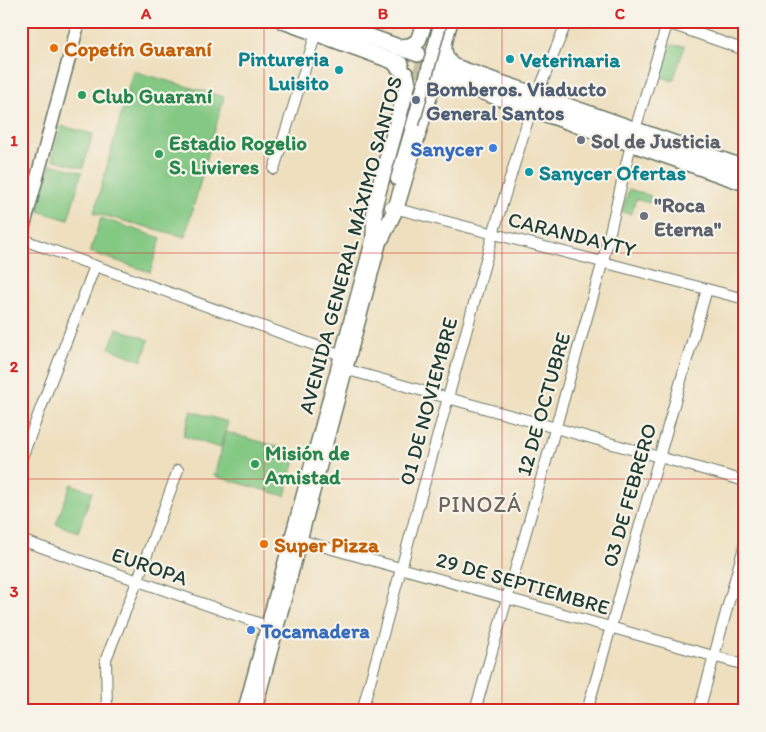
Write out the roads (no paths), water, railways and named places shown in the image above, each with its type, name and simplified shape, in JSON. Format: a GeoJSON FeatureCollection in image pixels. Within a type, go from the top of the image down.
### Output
{"type":"FeatureCollection","features":[{"type":"Feature","properties":{"kind":"highway"},"geometry":{"type":"LineString","coordinates":[[283,21],[316,33],[416,61]]}},
{"type":"Feature","properties":{"kind":"highway"},"geometry":{"type":"LineString","coordinates":[[326,21],[395,54],[408,83],[375,203],[378,236]]}},
{"type":"Feature","properties":{"kind":"highway"},"geometry":{"type":"LineString","coordinates":[[395,54],[418,41],[425,21]]}},
{"type":"Feature","properties":{"kind":"highway"},"geometry":{"type":"LineString","coordinates":[[450,21],[443,49],[451,74]]}},
{"type":"Feature","properties":{"kind":"highway"},"geometry":{"type":"LineString","coordinates":[[436,68],[534,104],[634,136],[745,168]]}},
{"type":"Feature","properties":{"kind":"highway"},"geometry":{"type":"LineString","coordinates":[[378,236],[392,207],[430,93],[451,74]]}},
{"type":"Feature","properties":{"kind":"highway"},"geometry":{"type":"LineString","coordinates":[[634,136],[745,182]]}},
{"type":"Feature","properties":{"kind":"main road"},"geometry":{"type":"LineString","coordinates":[[21,238],[79,21]]}},
{"type":"Feature","properties":{"kind":"main road","name":"AVENIDA GENERAL MÁXIMO SANTOS"},"geometry":{"type":"LineString","coordinates":[[253,709],[433,21]]}},
{"type":"Feature","properties":{"kind":"main road","name":"AVENIDA GENERAL MÁXIMO SANTOS"},"geometry":{"type":"LineString","coordinates":[[392,207],[392,181],[441,21]]}},
{"type":"Feature","properties":{"kind":"main road","name":"AVENIDA GENERAL MÁXIMO SANTOS"},"geometry":{"type":"LineString","coordinates":[[253,709],[267,626],[296,539]]}},
{"type":"Feature","properties":{"kind":"street","name":"01 DE NOVIEMBRE"},"geometry":{"type":"LineString","coordinates":[[362,711],[493,234],[534,104],[568,21]]}},
{"type":"Feature","properties":{"kind":"street"},"geometry":{"type":"LineString","coordinates":[[666,22],[745,50]]}},
{"type":"Feature","properties":{"kind":"street","name":"12 DE OCTUBRE"},"geometry":{"type":"LineString","coordinates":[[475,711],[603,260],[634,136],[666,22]]}},
{"type":"Feature","properties":{"kind":"street"},"geometry":{"type":"LineString","coordinates":[[274,169],[316,33]]}},
{"type":"Feature","properties":{"kind":"street","name":"CARANDAYTY"},"geometry":{"type":"LineString","coordinates":[[392,207],[493,234],[603,260],[745,299]]}},
{"type":"Feature","properties":{"kind":"street"},"geometry":{"type":"LineString","coordinates":[[21,238],[344,362],[449,398],[745,481]]}},
{"type":"Feature","properties":{"kind":"street"},"geometry":{"type":"LineString","coordinates":[[21,460],[95,266]]}},
{"type":"Feature","properties":{"kind":"street","name":"03 DE FEBRERO"},"geometry":{"type":"LineString","coordinates":[[587,711],[707,289]]}},
{"type":"Feature","properties":{"kind":"street"},"geometry":{"type":"LineString","coordinates":[[107,711],[106,659],[137,582],[178,470]]}},
{"type":"Feature","properties":{"kind":"street","name":"29 DE SEPTIEMBRE"},"geometry":{"type":"LineString","coordinates":[[296,539],[402,567],[745,665]]}},
{"type":"Feature","properties":{"kind":"street","name":"EUROPA"},"geometry":{"type":"LineString","coordinates":[[21,540],[267,626]]}},
{"type":"Feature","properties":{"kind":"street"},"geometry":{"type":"LineString","coordinates":[[699,711],[745,543]]}},
{"type":"Feature","properties":{"kind":"tunnel"},"geometry":{"type":"LineString","coordinates":[[414,68],[434,75]]}},
{"type":"Feature","properties":{"kind":"place","name":"Copetín Guaraní"},"geometry":{"type":"Point","coordinates":[54,48]}},
{"type":"Feature","properties":{"kind":"place","name":"Veterinaria"},"geometry":{"type":"Point","coordinates":[510,59]}},
{"type":"Feature","properties":{"kind":"place","name":"Pintureria Luisito"},"geometry":{"type":"Point","coordinates":[339,70]}},
{"type":"Feature","properties":{"kind":"place","name":"Club Guaraní"},"geometry":{"type":"Point","coordinates":[82,95]}},
{"type":"Feature","properties":{"kind":"place","name":"Bomberos. Viaducto General Santos"},"geometry":{"type":"Point","coordinates":[416,100]}},
{"type":"Feature","properties":{"kind":"place","name":"Sol de Justicia"},"geometry":{"type":"Point","coordinates":[581,140]}},
{"type":"Feature","properties":{"kind":"place","name":"Sanycer"},"geometry":{"type":"Point","coordinates":[493,148]}},
{"type":"Feature","properties":{"kind":"place","name":"Estadio Rogelio S. Livieres"},"geometry":{"type":"Point","coordinates":[159,154]}},
{"type":"Feature","properties":{"kind":"place","name":"Sanycer Ofertas"},"geometry":{"type":"Point","coordinates":[529,172]}},
{"type":"Feature","properties":{"kind":"place","name":"\"Roca Eterna\""},"geometry":{"type":"Point","coordinates":[644,216]}},
{"type":"Feature","properties":{"kind":"place","name":"Misión de Amistad"},"geometry":{"type":"Point","coordinates":[255,464]}},
{"type":"Feature","properties":{"kind":"place","name":"Super Pizza"},"geometry":{"type":"Point","coordinates":[264,544]}},
{"type":"Feature","properties":{"kind":"place","name":"Tocamadera"},"geometry":{"type":"Point","coordinates":[251,630]}},
{"type":"Feature","properties":{"kind":"district","name":"PINOZÁ"},"geometry":{"type":"Point","coordinates":[480,504]}}]}
